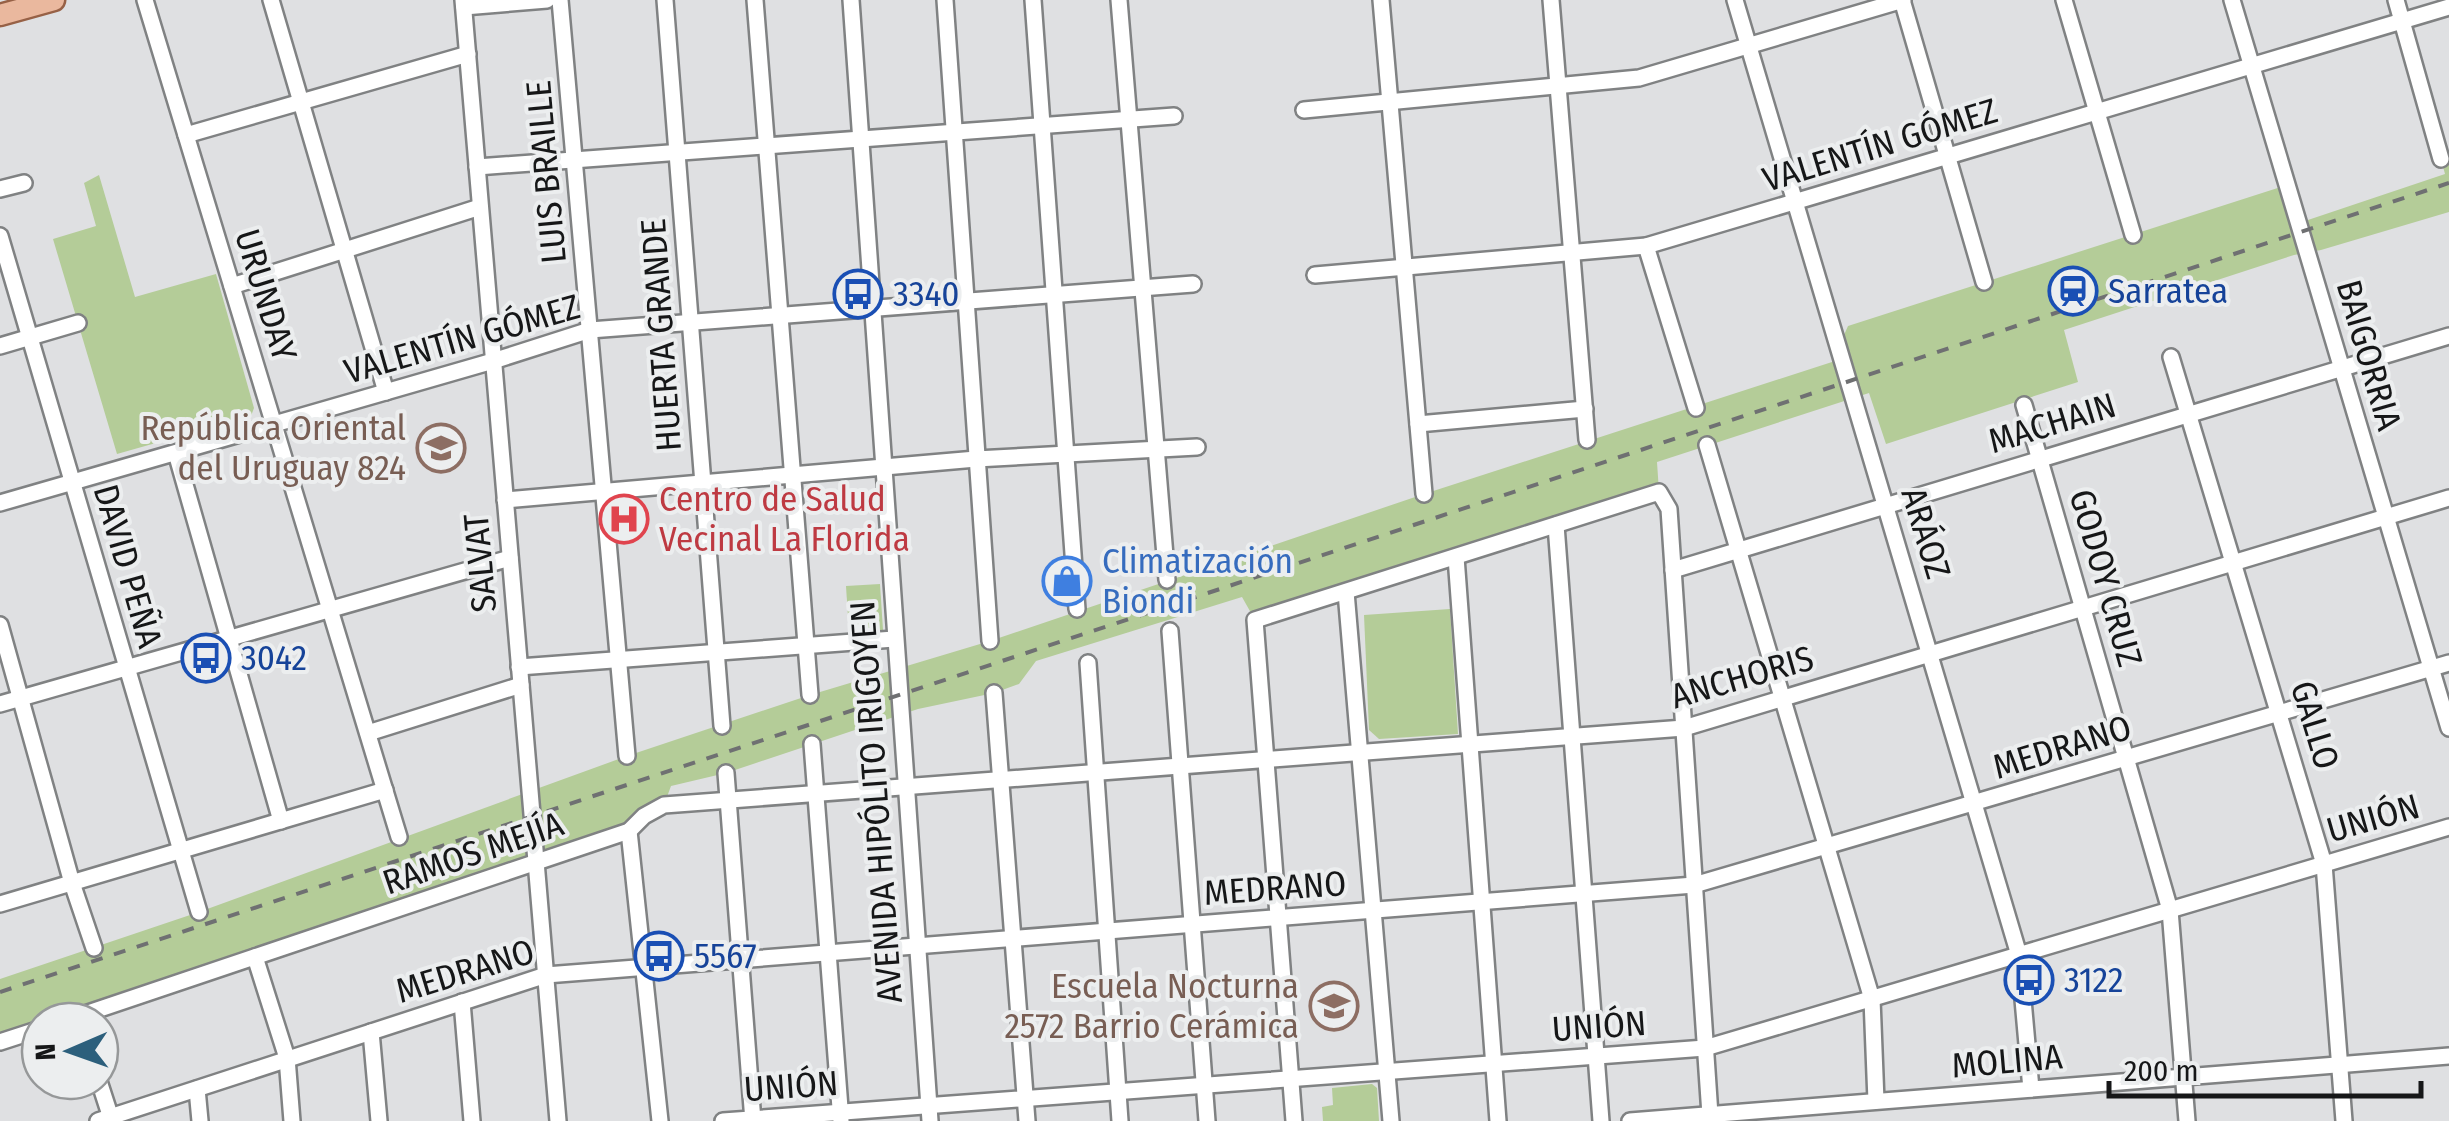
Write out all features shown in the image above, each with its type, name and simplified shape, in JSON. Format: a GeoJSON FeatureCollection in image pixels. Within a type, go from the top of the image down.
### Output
{"type":"FeatureCollection","features":[{"type":"Feature","properties":{"kind":"main road"},"geometry":{"type":"LineString","coordinates":[[0,4],[13,0]]}},
{"type":"Feature","properties":{"kind":"main road"},"geometry":{"type":"LineString","coordinates":[[0,16],[54,0]]}},
{"type":"Feature","properties":{"kind":"street","name":"URUNDAY"},"geometry":{"type":"LineString","coordinates":[[145,0],[400,837]]}},
{"type":"Feature","properties":{"kind":"street"},"geometry":{"type":"LineString","coordinates":[[271,0],[386,392]]}},
{"type":"Feature","properties":{"kind":"street"},"geometry":{"type":"LineString","coordinates":[[464,3],[547,0]]}},
{"type":"Feature","properties":{"kind":"street","name":"LUIS BRAILLE"},"geometry":{"type":"LineString","coordinates":[[560,0],[627,756]]}},
{"type":"Feature","properties":{"kind":"street","name":"HUERTA GRANDE"},"geometry":{"type":"LineString","coordinates":[[665,0],[722,726]]}},
{"type":"Feature","properties":{"kind":"street"},"geometry":{"type":"LineString","coordinates":[[755,0],[810,695]]}},
{"type":"Feature","properties":{"kind":"street","name":"AVENIDA HIPÓLITO IRIGOYEN"},"geometry":{"type":"LineString","coordinates":[[851,0],[929,1113]]}},
{"type":"Feature","properties":{"kind":"street"},"geometry":{"type":"LineString","coordinates":[[944,0],[990,641]]}},
{"type":"Feature","properties":{"kind":"street"},"geometry":{"type":"LineString","coordinates":[[1033,0],[1077,610]]}},
{"type":"Feature","properties":{"kind":"street"},"geometry":{"type":"LineString","coordinates":[[1119,0],[1166,580]]}},
{"type":"Feature","properties":{"kind":"street"},"geometry":{"type":"LineString","coordinates":[[1381,0],[1424,494]]}},
{"type":"Feature","properties":{"kind":"street"},"geometry":{"type":"LineString","coordinates":[[1551,0],[1588,440]]}},
{"type":"Feature","properties":{"kind":"street","name":"ARÁOZ"},"geometry":{"type":"LineString","coordinates":[[1735,0],[2019,955],[2031,1089]]}},
{"type":"Feature","properties":{"kind":"street"},"geometry":{"type":"LineString","coordinates":[[1304,110],[1639,78],[1902,0],[1984,282]]}},
{"type":"Feature","properties":{"kind":"street"},"geometry":{"type":"LineString","coordinates":[[2064,0],[2133,234]]}},
{"type":"Feature","properties":{"kind":"street","name":"BAIGORRIA"},"geometry":{"type":"LineString","coordinates":[[2232,0],[2449,728]]}},
{"type":"Feature","properties":{"kind":"street"},"geometry":{"type":"LineString","coordinates":[[2396,0],[2441,159]]}},
{"type":"Feature","properties":{"kind":"street","name":"SALVAT"},"geometry":{"type":"LineString","coordinates":[[464,3],[558,1121]]}},
{"type":"Feature","properties":{"kind":"street","name":"VALENTÍN GÓMEZ"},"geometry":{"type":"LineString","coordinates":[[1315,275],[1646,246],[2449,7]]}},
{"type":"Feature","properties":{"kind":"street"},"geometry":{"type":"LineString","coordinates":[[186,135],[468,54]]}},
{"type":"Feature","properties":{"kind":"street"},"geometry":{"type":"LineString","coordinates":[[477,167],[1174,116]]}},
{"type":"Feature","properties":{"kind":"street"},"geometry":{"type":"LineString","coordinates":[[0,189],[24,183]]}},
{"type":"Feature","properties":{"kind":"street"},"geometry":{"type":"LineString","coordinates":[[232,286],[480,208]]}},
{"type":"Feature","properties":{"kind":"street","name":"DAVID PEÑA"},"geometry":{"type":"LineString","coordinates":[[0,236],[199,912]]}},
{"type":"Feature","properties":{"kind":"street"},"geometry":{"type":"LineString","coordinates":[[1646,246],[1696,408]]}},
{"type":"Feature","properties":{"kind":"street","name":"VALENTÍN GÓMEZ"},"geometry":{"type":"LineString","coordinates":[[0,503],[492,362],[590,330],[1193,284]]}},
{"type":"Feature","properties":{"kind":"street"},"geometry":{"type":"LineString","coordinates":[[0,346],[78,324]]}},
{"type":"Feature","properties":{"kind":"street","name":"MACHAIN"},"geometry":{"type":"LineString","coordinates":[[1673,570],[2449,336]]}},
{"type":"Feature","properties":{"kind":"street","name":"GALLO"},"geometry":{"type":"LineString","coordinates":[[2171,357],[2324,864],[2344,1121]]}},
{"type":"Feature","properties":{"kind":"street","name":"GODOY CRUZ"},"geometry":{"type":"LineString","coordinates":[[2024,405],[2170,910],[2187,1121]]}},
{"type":"Feature","properties":{"kind":"street"},"geometry":{"type":"LineString","coordinates":[[1418,424],[1585,409]]}},
{"type":"Feature","properties":{"kind":"street"},"geometry":{"type":"LineString","coordinates":[[1708,445],[1872,999],[1876,1101]]}},
{"type":"Feature","properties":{"kind":"street"},"geometry":{"type":"LineString","coordinates":[[505,500],[976,459],[1197,447]]}},
{"type":"Feature","properties":{"kind":"street"},"geometry":{"type":"LineString","coordinates":[[176,452],[281,821]]}},
{"type":"Feature","properties":{"kind":"street"},"geometry":{"type":"LineString","coordinates":[[1294,1121],[1255,620],[1659,492],[1669,508],[1710,1115]]}},
{"type":"Feature","properties":{"kind":"street","name":"ANCHORIS"},"geometry":{"type":"LineString","coordinates":[[905,787],[1684,728],[2385,514],[2449,498]]}},
{"type":"Feature","properties":{"kind":"street"},"geometry":{"type":"LineString","coordinates":[[1556,525],[1601,1121]]}},
{"type":"Feature","properties":{"kind":"street"},"geometry":{"type":"LineString","coordinates":[[1456,556],[1498,1121]]}},
{"type":"Feature","properties":{"kind":"street"},"geometry":{"type":"LineString","coordinates":[[0,704],[510,558]]}},
{"type":"Feature","properties":{"kind":"street"},"geometry":{"type":"LineString","coordinates":[[1346,592],[1391,1121]]}},
{"type":"Feature","properties":{"kind":"street"},"geometry":{"type":"LineString","coordinates":[[0,625],[94,948]]}},
{"type":"Feature","properties":{"kind":"street"},"geometry":{"type":"LineString","coordinates":[[1170,631],[1207,1121]]}},
{"type":"Feature","properties":{"kind":"street"},"geometry":{"type":"LineString","coordinates":[[519,667],[894,638]]}},
{"type":"Feature","properties":{"kind":"street"},"geometry":{"type":"LineString","coordinates":[[1088,662],[1120,1121]]}},
{"type":"Feature","properties":{"kind":"street","name":"MEDRANO"},"geometry":{"type":"LineString","coordinates":[[107,1119],[546,975],[1694,886],[2449,663]]}},
{"type":"Feature","properties":{"kind":"street"},"geometry":{"type":"LineString","coordinates":[[368,734],[521,685]]}},
{"type":"Feature","properties":{"kind":"street"},"geometry":{"type":"LineString","coordinates":[[994,693],[1027,1121]]}},
{"type":"Feature","properties":{"kind":"street"},"geometry":{"type":"LineString","coordinates":[[812,744],[840,1116]]}},
{"type":"Feature","properties":{"kind":"street"},"geometry":{"type":"LineString","coordinates":[[726,773],[752,1119]]}},
{"type":"Feature","properties":{"kind":"street","name":"RAMOS MEJÍA"},"geometry":{"type":"LineString","coordinates":[[120,1004],[629,831],[644,816],[664,805],[905,787]]}},
{"type":"Feature","properties":{"kind":"street"},"geometry":{"type":"LineString","coordinates":[[0,904],[385,790]]}},
{"type":"Feature","properties":{"kind":"street","name":"UNIÓN"},"geometry":{"type":"LineString","coordinates":[[723,1121],[929,1113],[1025,1098],[1705,1048],[2449,827]]}},
{"type":"Feature","properties":{"kind":"street"},"geometry":{"type":"LineString","coordinates":[[629,831],[660,1121]]}},
{"type":"Feature","properties":{"kind":"street"},"geometry":{"type":"LineString","coordinates":[[255,958],[287,1058],[292,1121]]}},
{"type":"Feature","properties":{"kind":"street"},"geometry":{"type":"LineString","coordinates":[[462,1002],[472,1121]]}},
{"type":"Feature","properties":{"kind":"street"},"geometry":{"type":"LineString","coordinates":[[371,1032],[378,1121]]}},
{"type":"Feature","properties":{"kind":"street","name":"MOLINA"},"geometry":{"type":"LineString","coordinates":[[1630,1121],[2449,1056]]}},
{"type":"Feature","properties":{"kind":"street"},"geometry":{"type":"LineString","coordinates":[[197,1089],[200,1121]]}},
{"type":"Feature","properties":{"kind":"green space"},"geometry":{"type":"Polygon","coordinates":[[[2449,156],[2449,212],[2294,255],[2064,330],[2078,382],[1886,444],[1869,393],[1657,462],[1659,492],[1255,620],[1242,597],[1036,661],[1019,684],[994,693],[918,709],[726,773],[671,786],[664,805],[629,831],[120,1002],[20,1001],[20,1036],[0,1042],[0,979],[199,912],[627,756],[990,641],[1424,494],[1832,362],[1848,326],[2287,185],[2299,223],[2445,174],[2441,159],[2449,156]]]}},
{"type":"Feature","properties":{"kind":"green space"},"geometry":{"type":"Polygon","coordinates":[[[99,175],[135,297],[216,274],[254,408],[251,416],[117,454],[53,239],[96,226],[84,183],[99,175]]]}},
{"type":"Feature","properties":{"kind":"green space"},"geometry":{"type":"Polygon","coordinates":[[[880,584],[883,630],[849,632],[846,586],[880,584]]]}},
{"type":"Feature","properties":{"kind":"green space"},"geometry":{"type":"Polygon","coordinates":[[[1450,609],[1458,734],[1379,739],[1369,730],[1364,615],[1450,609]]]}},
{"type":"Feature","properties":{"kind":"green space"},"geometry":{"type":"Polygon","coordinates":[[[1372,1084],[1377,1088],[1379,1121],[1323,1121],[1322,1107],[1333,1105],[1332,1088],[1372,1084]]]}},
{"type":"Feature","properties":{"kind":"railway"},"geometry":{"type":"LineString","coordinates":[[0,992],[2449,183]]}},
{"type":"Feature","properties":{"kind":"place","name":"Sarratea"},"geometry":{"type":"Point","coordinates":[2073,291]}},
{"type":"Feature","properties":{"kind":"place","name":"3340"},"geometry":{"type":"Point","coordinates":[858,294]}},
{"type":"Feature","properties":{"kind":"place","name":"República Oriental del Uruguay 824"},"geometry":{"type":"Point","coordinates":[441,448]}},
{"type":"Feature","properties":{"kind":"place","name":"Centro de Salud Vecinal La Florida"},"geometry":{"type":"Point","coordinates":[624,519]}},
{"type":"Feature","properties":{"kind":"place","name":"Climatización Biondi"},"geometry":{"type":"Point","coordinates":[1067,581]}},
{"type":"Feature","properties":{"kind":"place","name":"3042"},"geometry":{"type":"Point","coordinates":[206,658]}},
{"type":"Feature","properties":{"kind":"place","name":"5567"},"geometry":{"type":"Point","coordinates":[659,956]}},
{"type":"Feature","properties":{"kind":"place","name":"3122"},"geometry":{"type":"Point","coordinates":[2029,980]}},
{"type":"Feature","properties":{"kind":"place","name":"Escuela Nocturna 2572 Barrio Cerámica"},"geometry":{"type":"Point","coordinates":[1334,1006]}}]}
